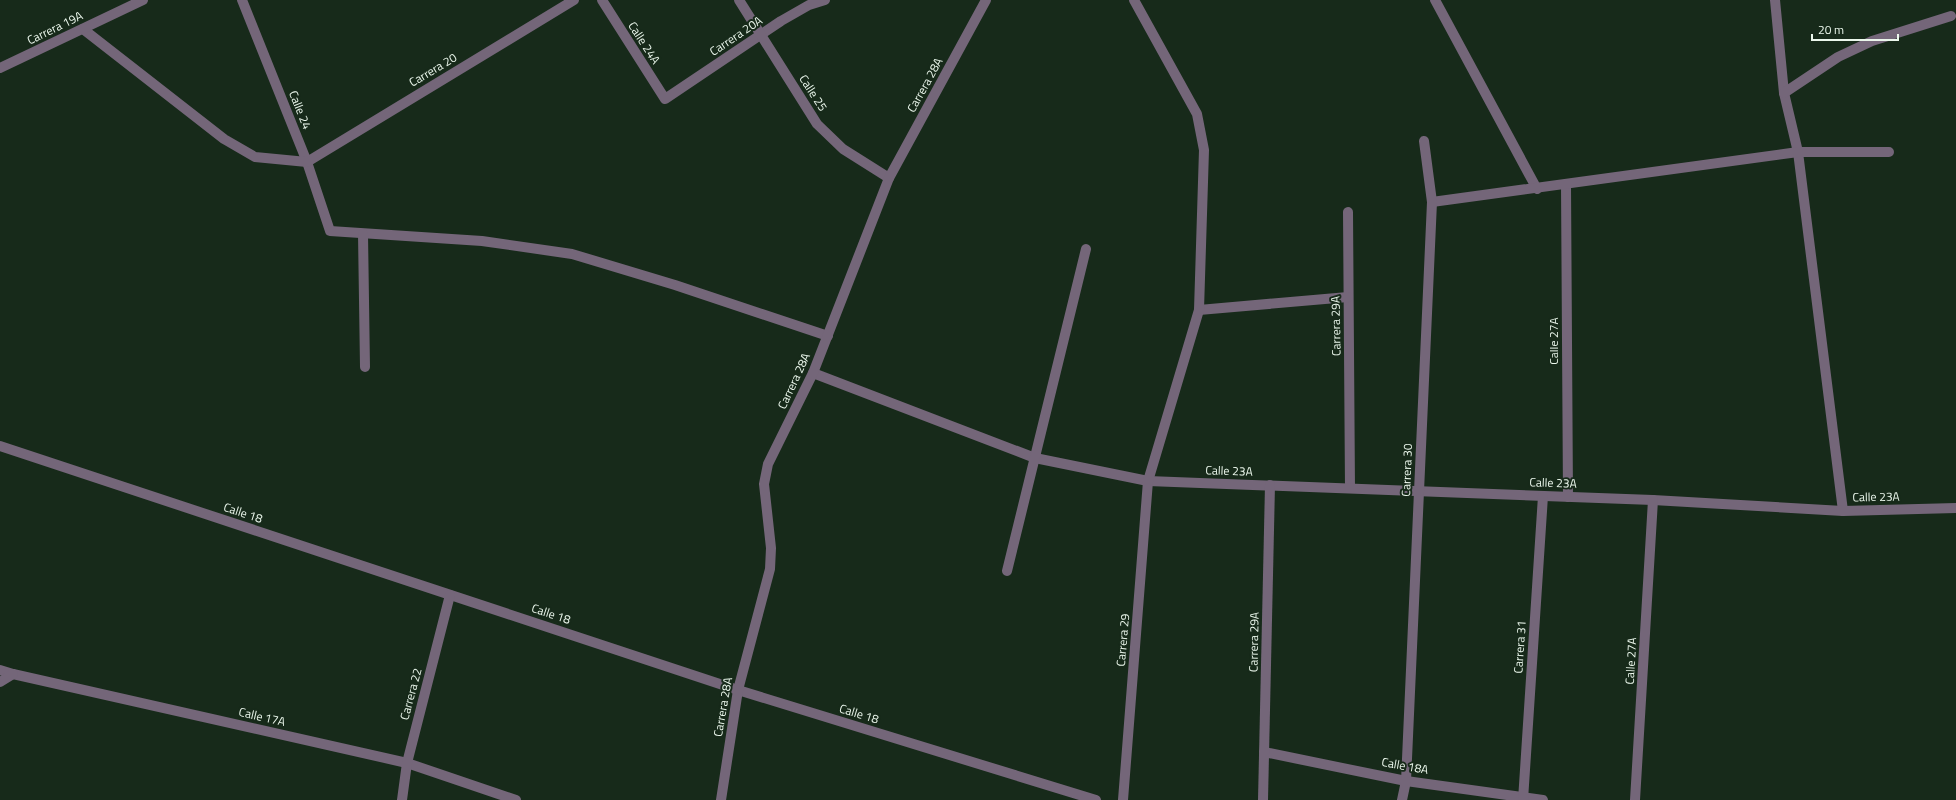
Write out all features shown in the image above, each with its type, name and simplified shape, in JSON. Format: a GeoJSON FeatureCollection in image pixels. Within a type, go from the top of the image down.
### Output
{"type":"FeatureCollection","features":[{"type":"Feature","properties":{"kind":"street","name":"Carrera 19A"},"geometry":{"type":"LineString","coordinates":[[0,68],[142,0]]}},
{"type":"Feature","properties":{"kind":"street","name":"Calle 24"},"geometry":{"type":"LineString","coordinates":[[242,0],[307,162],[330,231],[363,234]]}},
{"type":"Feature","properties":{"kind":"street","name":"Carrera 20"},"geometry":{"type":"LineString","coordinates":[[307,162],[574,0]]}},
{"type":"Feature","properties":{"kind":"street","name":"Calle 24A"},"geometry":{"type":"LineString","coordinates":[[602,0],[665,99]]}},
{"type":"Feature","properties":{"kind":"street","name":"Calle 25"},"geometry":{"type":"LineString","coordinates":[[739,0],[817,124],[843,149],[889,178]]}},
{"type":"Feature","properties":{"kind":"street","name":"Carrera 20A"},"geometry":{"type":"LineString","coordinates":[[665,99],[760,35],[809,5],[825,0]]}},
{"type":"Feature","properties":{"kind":"street","name":"Carrera 28A"},"geometry":{"type":"LineString","coordinates":[[721,800],[738,690],[770,569],[771,548],[764,484],[768,464],[813,373],[889,178],[986,0]]}},
{"type":"Feature","properties":{"kind":"street","name":"Carrera 29"},"geometry":{"type":"LineString","coordinates":[[1123,800],[1148,481],[1199,310],[1204,150],[1197,114],[1134,0]]}},
{"type":"Feature","properties":{"kind":"street"},"geometry":{"type":"LineString","coordinates":[[1435,0],[1537,189]]}},
{"type":"Feature","properties":{"kind":"street"},"geometry":{"type":"LineString","coordinates":[[1775,0],[1784,93],[1798,152],[1843,511]]}},
{"type":"Feature","properties":{"kind":"street"},"geometry":{"type":"LineString","coordinates":[[1784,93],[1838,57],[1872,41],[1951,16]]}},
{"type":"Feature","properties":{"kind":"street"},"geometry":{"type":"LineString","coordinates":[[83,29],[224,139],[255,157],[307,162]]}},
{"type":"Feature","properties":{"kind":"street","name":"Carrera 30"},"geometry":{"type":"LineString","coordinates":[[1402,800],[1406,781],[1432,202],[1424,141]]}},
{"type":"Feature","properties":{"kind":"street"},"geometry":{"type":"LineString","coordinates":[[1432,202],[1537,189],[1798,152],[1889,152]]}},
{"type":"Feature","properties":{"kind":"street","name":"Calle 27A"},"geometry":{"type":"LineString","coordinates":[[1566,185],[1568,497]]}},
{"type":"Feature","properties":{"kind":"street","name":"Carrera 29A"},"geometry":{"type":"LineString","coordinates":[[1348,212],[1350,488]]}},
{"type":"Feature","properties":{"kind":"street"},"geometry":{"type":"LineString","coordinates":[[366,367],[363,234],[482,241],[572,254],[675,285],[828,336]]}},
{"type":"Feature","properties":{"kind":"street"},"geometry":{"type":"LineString","coordinates":[[1007,571],[1086,249]]}},
{"type":"Feature","properties":{"kind":"street"},"geometry":{"type":"LineString","coordinates":[[1199,310],[1348,297]]}},
{"type":"Feature","properties":{"kind":"street","name":"Calle 23A"},"geometry":{"type":"LineString","coordinates":[[813,373],[1035,458],[1148,481],[1653,500],[1843,511],[1956,508]]}},
{"type":"Feature","properties":{"kind":"street","name":"Calle 18"},"geometry":{"type":"LineString","coordinates":[[0,446],[738,690],[1096,800]]}},
{"type":"Feature","properties":{"kind":"street","name":"Carrera 29A"},"geometry":{"type":"LineString","coordinates":[[1263,800],[1270,485]]}},
{"type":"Feature","properties":{"kind":"street","name":"Carrera 31"},"geometry":{"type":"LineString","coordinates":[[1523,799],[1543,496]]}},
{"type":"Feature","properties":{"kind":"street","name":"Calle 27A"},"geometry":{"type":"LineString","coordinates":[[1635,800],[1653,500]]}},
{"type":"Feature","properties":{"kind":"street","name":"Carrera 22"},"geometry":{"type":"LineString","coordinates":[[402,800],[407,763],[450,595]]}},
{"type":"Feature","properties":{"kind":"street","name":"Calle 17A"},"geometry":{"type":"LineString","coordinates":[[0,670],[12,674],[407,763],[516,800]]}},
{"type":"Feature","properties":{"kind":"street"},"geometry":{"type":"LineString","coordinates":[[0,682],[12,674]]}},
{"type":"Feature","properties":{"kind":"street","name":"Calle 18A"},"geometry":{"type":"LineString","coordinates":[[1264,752],[1406,781],[1523,799],[1543,800]]}}]}
